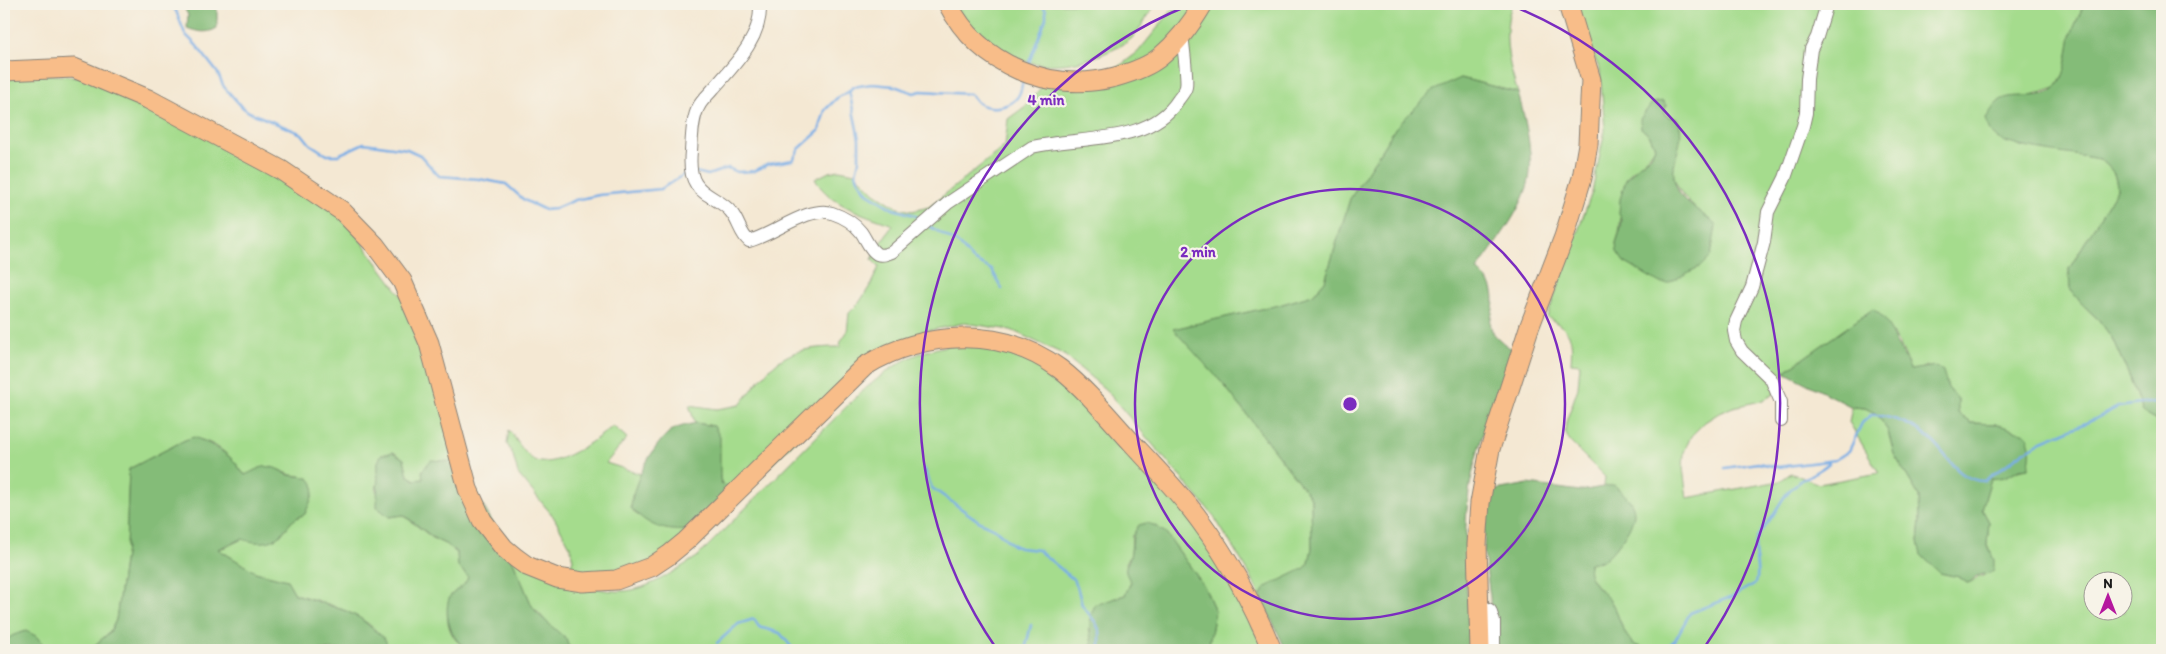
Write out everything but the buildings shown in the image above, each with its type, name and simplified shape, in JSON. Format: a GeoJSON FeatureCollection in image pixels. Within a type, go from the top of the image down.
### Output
{"type":"FeatureCollection","features":[{"type":"Feature","properties":{"kind":"highway"},"geometry":{"type":"LineString","coordinates":[[948,4],[955,18],[970,37],[1001,62],[1030,75],[1060,81],[1094,82],[1127,74],[1160,58],[1182,34],[1203,4]]}},
{"type":"Feature","properties":{"kind":"highway"},"geometry":{"type":"LineString","coordinates":[[1480,650],[1477,545],[1479,512],[1490,449],[1529,328],[1564,237],[1586,162],[1591,117],[1591,80],[1568,4]]}},
{"type":"Feature","properties":{"kind":"highway"},"geometry":{"type":"LineString","coordinates":[[4,71],[74,68],[148,99],[282,170],[342,211],[375,246],[402,281],[429,343],[440,378],[468,489],[482,520],[504,548],[527,566],[542,574],[571,582],[597,582],[616,580],[651,567],[686,542],[851,377],[865,366],[883,356],[920,342],[973,337],[1011,345],[1040,357],[1059,368],[1090,397],[1157,470],[1201,522],[1221,551],[1257,617],[1272,650]]}},
{"type":"Feature","properties":{"kind":"street"},"geometry":{"type":"LineString","coordinates":[[760,4],[754,38],[742,56],[699,106],[694,124],[691,154],[691,172],[694,183],[730,210],[738,221],[744,237],[749,241],[762,238],[801,216],[829,212],[847,218],[861,232],[871,248],[877,254],[883,255],[892,252],[948,203],[1032,147],[1047,143],[1122,134],[1151,125],[1173,109],[1186,87],[1182,34]]}},
{"type":"Feature","properties":{"kind":"street"},"geometry":{"type":"LineString","coordinates":[[1780,421],[1782,402],[1771,379],[1742,351],[1736,342],[1734,331],[1736,321],[1752,287],[1764,242],[1768,212],[1785,178],[1803,126],[1806,113],[1807,79],[1811,49],[1817,37],[1827,4]]}},
{"type":"Feature","properties":{"kind":"street"},"geometry":{"type":"LineString","coordinates":[[1478,604],[1490,610],[1494,622],[1494,650]]}},
{"type":"Feature","properties":{"kind":"green space"},"geometry":{"type":"Polygon","coordinates":[[[182,4],[219,4],[217,9],[217,28],[202,32],[187,28],[188,15],[182,4]]]}},
{"type":"Feature","properties":{"kind":"green space"},"geometry":{"type":"Polygon","coordinates":[[[951,4],[1156,4],[1132,38],[1123,45],[1090,59],[1058,64],[1042,64],[1012,58],[997,51],[974,33],[951,4]]]}},
{"type":"Feature","properties":{"kind":"green space"},"geometry":{"type":"Polygon","coordinates":[[[1177,4],[1512,4],[1507,26],[1507,37],[1511,71],[1518,93],[1461,78],[1396,127],[1350,199],[1325,281],[1313,295],[1279,305],[1174,329],[1224,385],[1311,498],[1312,548],[1306,568],[1266,587],[1260,596],[1249,573],[1213,515],[1106,390],[1063,354],[1011,330],[964,323],[923,332],[885,353],[731,504],[720,479],[714,426],[695,423],[689,405],[717,409],[740,405],[771,368],[791,354],[804,350],[840,347],[841,341],[847,332],[849,313],[859,303],[879,267],[872,260],[878,246],[893,225],[839,203],[815,179],[829,172],[839,170],[855,173],[875,193],[898,208],[912,211],[929,207],[1005,146],[1008,119],[1027,105],[1042,86],[1117,68],[1138,52],[1177,4]]]}},
{"type":"Feature","properties":{"kind":"green space"},"geometry":{"type":"Polygon","coordinates":[[[1569,4],[2084,4],[2072,33],[2065,72],[2055,88],[2028,97],[2011,97],[2017,145],[2100,159],[2115,175],[2117,189],[2069,269],[2070,289],[2099,320],[2112,338],[2130,378],[2142,412],[2162,423],[2162,580],[2160,583],[2162,650],[1652,650],[1634,645],[1627,637],[1612,603],[1589,577],[1587,569],[1615,486],[1604,487],[1605,477],[1570,442],[1565,432],[1566,422],[1578,388],[1580,364],[1571,363],[1571,340],[1566,330],[1547,317],[1592,192],[1605,130],[1600,70],[1575,13],[1569,4]],[[1664,114],[1641,128],[1650,136],[1655,147],[1649,156],[1628,177],[1623,190],[1620,228],[1616,243],[1624,262],[1642,271],[1695,208],[1681,193],[1673,174],[1674,160],[1680,139],[1680,129],[1677,119],[1664,114]],[[1873,309],[1784,372],[1773,395],[1761,401],[1733,407],[1719,413],[1705,422],[1691,436],[1684,452],[1683,468],[1687,498],[1780,481],[1791,473],[1819,484],[1879,473],[1849,422],[1852,407],[1865,408],[1877,414],[1888,431],[1894,454],[1919,496],[1920,521],[1918,542],[1940,573],[1959,577],[1967,583],[1984,576],[1990,549],[1987,544],[1989,522],[1982,509],[1991,478],[2028,468],[1996,424],[1971,423],[1957,412],[1958,399],[1948,388],[1946,382],[1926,366],[1917,370],[1910,370],[1900,346],[1873,309]]]}},
{"type":"Feature","properties":{"kind":"green space"},"geometry":{"type":"Polygon","coordinates":[[[2084,4],[2158,4],[2158,8],[2162,12],[2162,423],[2142,412],[2130,378],[2112,338],[2099,320],[2070,289],[2069,269],[2117,189],[2113,172],[2100,159],[2004,142],[1992,134],[1986,118],[1996,104],[2003,99],[2034,96],[2050,92],[2056,87],[2063,75],[2072,32],[2084,4]]]}},
{"type":"Feature","properties":{"kind":"green space"},"geometry":{"type":"Polygon","coordinates":[[[4,72],[86,77],[271,168],[347,222],[414,313],[459,462],[423,479],[415,480],[408,476],[404,459],[393,452],[378,462],[379,477],[376,490],[389,517],[403,515],[434,539],[447,545],[457,553],[458,566],[468,577],[465,585],[453,595],[447,617],[456,640],[468,650],[389,650],[373,628],[362,620],[336,607],[295,594],[287,580],[255,572],[218,549],[242,539],[280,536],[294,519],[305,514],[313,485],[310,480],[280,470],[260,468],[246,475],[223,451],[198,439],[185,440],[129,469],[126,548],[116,620],[110,632],[89,650],[48,650],[4,643],[4,72]]]}},
{"type":"Feature","properties":{"kind":"green space"},"geometry":{"type":"Polygon","coordinates":[[[1461,78],[1518,93],[1530,150],[1530,174],[1519,207],[1477,270],[1489,282],[1493,292],[1494,305],[1491,328],[1501,341],[1515,350],[1479,446],[1471,480],[1466,522],[1469,650],[1286,650],[1260,596],[1266,587],[1305,568],[1309,563],[1312,548],[1311,498],[1224,385],[1173,329],[1279,305],[1313,295],[1325,281],[1350,199],[1396,127],[1432,91],[1461,78]]]}},
{"type":"Feature","properties":{"kind":"green space"},"geometry":{"type":"Polygon","coordinates":[[[1663,101],[1666,105],[1664,114],[1677,119],[1680,128],[1680,138],[1674,166],[1676,187],[1687,202],[1716,226],[1711,256],[1701,266],[1668,283],[1660,283],[1624,262],[1617,252],[1616,243],[1622,220],[1619,214],[1620,199],[1626,180],[1639,165],[1651,156],[1655,147],[1650,136],[1641,128],[1640,119],[1652,103],[1663,101]]]}},
{"type":"Feature","properties":{"kind":"green space"},"geometry":{"type":"Polygon","coordinates":[[[1873,309],[1887,323],[1910,370],[1936,366],[1943,371],[1948,388],[1958,399],[1958,413],[1971,423],[1996,424],[2026,434],[2028,438],[2030,459],[2028,468],[2020,469],[2005,477],[1991,479],[1982,509],[1989,522],[1987,544],[1994,560],[1994,571],[1977,576],[1969,583],[1959,577],[1940,573],[1921,555],[1918,542],[1920,521],[1919,496],[1894,454],[1888,431],[1877,414],[1865,408],[1852,407],[1784,372],[1873,309]]]}},
{"type":"Feature","properties":{"kind":"green space"},"geometry":{"type":"Polygon","coordinates":[[[951,345],[1002,345],[1058,370],[1197,518],[1265,650],[1208,650],[1215,611],[1204,586],[1166,533],[1132,535],[1131,554],[1126,563],[1131,582],[1125,595],[1112,599],[1089,628],[1093,650],[570,650],[570,647],[532,606],[509,552],[574,582],[609,591],[626,591],[650,584],[697,557],[872,383],[892,368],[912,357],[936,348],[951,345]]]}},
{"type":"Feature","properties":{"kind":"green space"},"geometry":{"type":"Polygon","coordinates":[[[696,423],[714,426],[720,437],[720,479],[722,485],[728,486],[732,491],[704,530],[664,529],[648,522],[631,508],[638,479],[648,459],[667,434],[677,428],[696,423]]]}},
{"type":"Feature","properties":{"kind":"green space"},"geometry":{"type":"Polygon","coordinates":[[[613,426],[627,438],[606,463],[641,474],[632,496],[631,508],[637,515],[704,530],[660,564],[595,574],[569,569],[573,560],[570,546],[553,516],[518,474],[513,455],[507,444],[509,430],[527,454],[534,460],[542,462],[552,461],[575,452],[613,426]]]}},
{"type":"Feature","properties":{"kind":"green space"},"geometry":{"type":"Polygon","coordinates":[[[194,437],[224,453],[233,460],[245,475],[261,468],[271,467],[289,475],[306,477],[311,481],[314,488],[305,514],[293,521],[276,538],[267,542],[242,539],[218,549],[255,572],[287,580],[295,594],[346,611],[360,618],[385,639],[389,650],[89,650],[110,632],[116,620],[126,548],[129,469],[194,437]]]}},
{"type":"Feature","properties":{"kind":"green space"},"geometry":{"type":"Polygon","coordinates":[[[393,452],[404,459],[408,476],[415,480],[423,479],[422,471],[431,460],[459,462],[509,552],[532,606],[538,614],[566,639],[570,650],[468,650],[457,640],[449,623],[447,610],[449,598],[463,585],[468,577],[458,566],[457,553],[404,515],[389,517],[377,507],[378,462],[381,455],[393,452]]]}},
{"type":"Feature","properties":{"kind":"green space"},"geometry":{"type":"Polygon","coordinates":[[[1528,484],[1580,491],[1614,485],[1630,501],[1634,509],[1631,525],[1607,557],[1602,561],[1590,563],[1589,574],[1591,579],[1611,602],[1630,640],[1638,646],[1652,650],[1492,650],[1490,597],[1484,553],[1485,492],[1528,484]]]}},
{"type":"Feature","properties":{"kind":"green space"},"geometry":{"type":"Polygon","coordinates":[[[1146,523],[1154,525],[1166,533],[1204,586],[1215,611],[1208,650],[1093,650],[1090,627],[1092,611],[1095,605],[1125,595],[1131,582],[1126,573],[1126,566],[1130,557],[1133,535],[1139,525],[1146,523]]]}},
{"type":"Feature","properties":{"kind":"green space"},"geometry":{"type":"Polygon","coordinates":[[[26,631],[36,636],[48,650],[4,650],[4,645],[8,639],[26,631]]]}},
{"type":"Feature","properties":{"kind":"waterway"},"geometry":{"type":"LineString","coordinates":[[170,4],[176,11],[185,34],[196,45],[217,72],[224,87],[242,107],[249,112],[302,134],[310,144],[327,155],[338,155],[364,143],[407,149],[420,155],[439,176],[479,179],[506,184],[524,200],[545,210],[554,209],[575,200],[599,195],[661,189],[688,172]]}},
{"type":"Feature","properties":{"kind":"waterway"},"geometry":{"type":"LineString","coordinates":[[1028,65],[1046,18],[1046,10],[1041,4]]}},
{"type":"Feature","properties":{"kind":"waterway"},"geometry":{"type":"LineString","coordinates":[[1617,4],[1628,7]]}},
{"type":"Feature","properties":{"kind":"waterway"},"geometry":{"type":"LineString","coordinates":[[696,172],[708,175],[728,168],[737,172],[754,171],[769,164],[793,160],[799,149],[819,131],[825,110],[837,98],[853,87],[872,84],[894,86],[914,93],[921,91],[970,94],[982,105],[998,107],[1016,99],[1023,80]]}},
{"type":"Feature","properties":{"kind":"waterway"},"geometry":{"type":"LineString","coordinates":[[849,90],[859,139],[859,161],[856,173],[858,179],[867,193],[893,209],[914,215],[923,221]]}},
{"type":"Feature","properties":{"kind":"waterway"},"geometry":{"type":"LineString","coordinates":[[929,226],[959,244],[973,260],[992,270],[1002,289]]}},
{"type":"Feature","properties":{"kind":"waterway"},"geometry":{"type":"LineString","coordinates":[[1725,468],[1758,463],[1778,467],[1835,460],[1849,451],[1862,423],[1871,415],[1876,415],[1897,420],[1917,429],[1929,438],[1959,471],[1975,480],[1984,481],[2042,441],[2093,420],[2118,407],[2162,401]]}},
{"type":"Feature","properties":{"kind":"waterway"},"geometry":{"type":"LineString","coordinates":[[1664,650],[1675,640],[1690,613],[1731,597],[1756,583],[1758,572],[1755,546],[1759,534],[1790,490],[1829,463]]}},
{"type":"Feature","properties":{"kind":"waterway"},"geometry":{"type":"LineString","coordinates":[[924,468],[932,488],[980,522],[995,529],[1013,545],[1020,548],[1038,550],[1073,579],[1082,605],[1096,623],[1100,632],[1100,650]]}},
{"type":"Feature","properties":{"kind":"waterway"},"geometry":{"type":"LineString","coordinates":[[717,643],[738,624],[754,619],[759,627],[780,633],[794,650]]}},
{"type":"Feature","properties":{"kind":"waterway"},"geometry":{"type":"LineString","coordinates":[[1025,650],[1031,625]]}}]}
